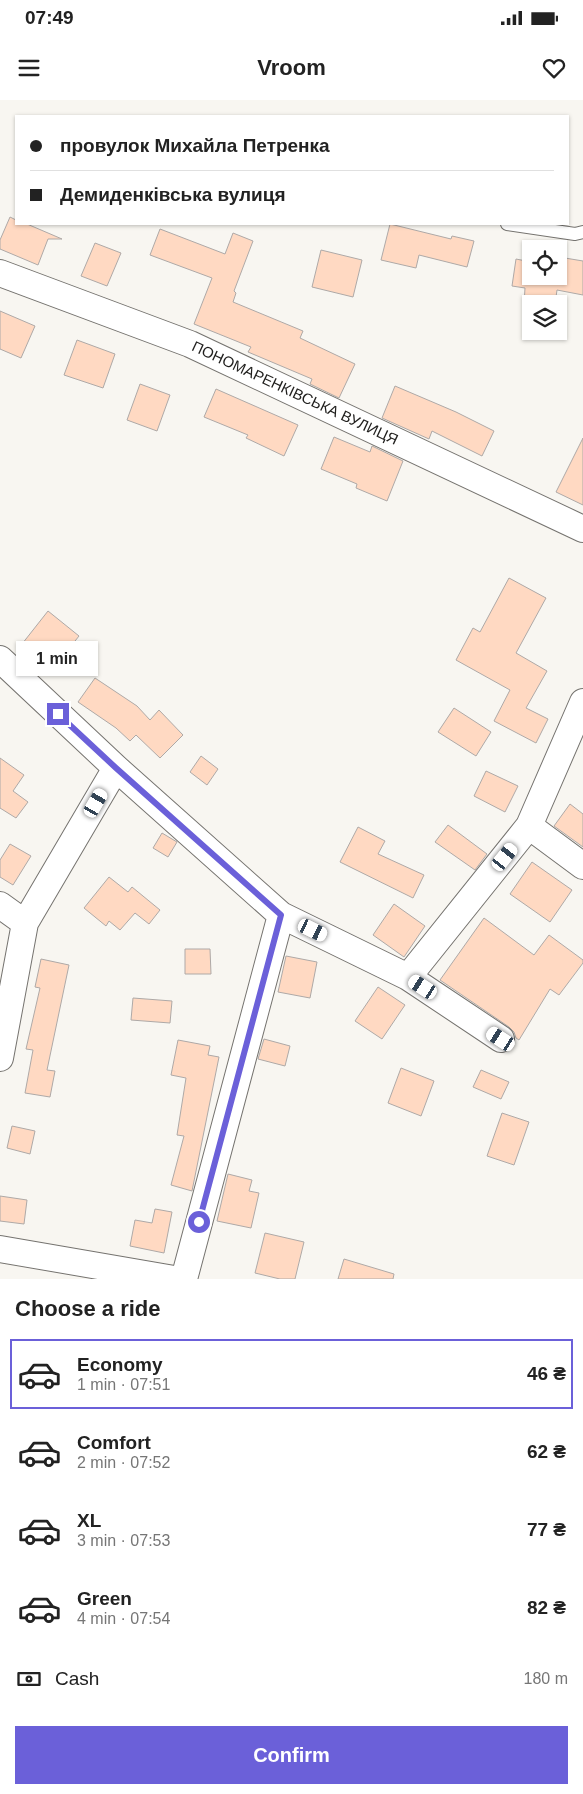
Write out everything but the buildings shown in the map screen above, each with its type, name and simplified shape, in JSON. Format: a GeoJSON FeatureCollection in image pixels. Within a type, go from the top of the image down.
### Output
{"type":"FeatureCollection","features":[{"type":"Feature","properties":{"kind":"street","name":"ПОНОМАРЕНКІВСЬКА ВУЛИЦЯ"},"geometry":{"type":"LineString","coordinates":[[0,273],[190,344],[583,528]]}},
{"type":"Feature","properties":{"kind":"street"},"geometry":{"type":"LineString","coordinates":[[0,659],[116,768],[281,915],[408,977],[501,1039]]}},
{"type":"Feature","properties":{"kind":"street"},"geometry":{"type":"LineString","coordinates":[[408,977],[529,826],[583,702]]}},
{"type":"Feature","properties":{"kind":"street"},"geometry":{"type":"LineString","coordinates":[[0,1058],[24,923],[116,768]]}},
{"type":"Feature","properties":{"kind":"street"},"geometry":{"type":"LineString","coordinates":[[529,826],[583,866]]}},
{"type":"Feature","properties":{"kind":"street"},"geometry":{"type":"LineString","coordinates":[[0,905],[24,923]]}},
{"type":"Feature","properties":{"kind":"street"},"geometry":{"type":"LineString","coordinates":[[184,1279],[281,915]]}},
{"type":"Feature","properties":{"kind":"street"},"geometry":{"type":"LineString","coordinates":[[0,1249],[174,1279]]}},
{"type":"Feature","properties":{"kind":"lane"},"geometry":{"type":"LineString","coordinates":[[513,225],[575,234],[583,232]]}},
{"type":"Feature","properties":{"kind":"route"},"geometry":{"type":"LineString","coordinates":[[58,714],[281,915],[199,1222]]}}]}
